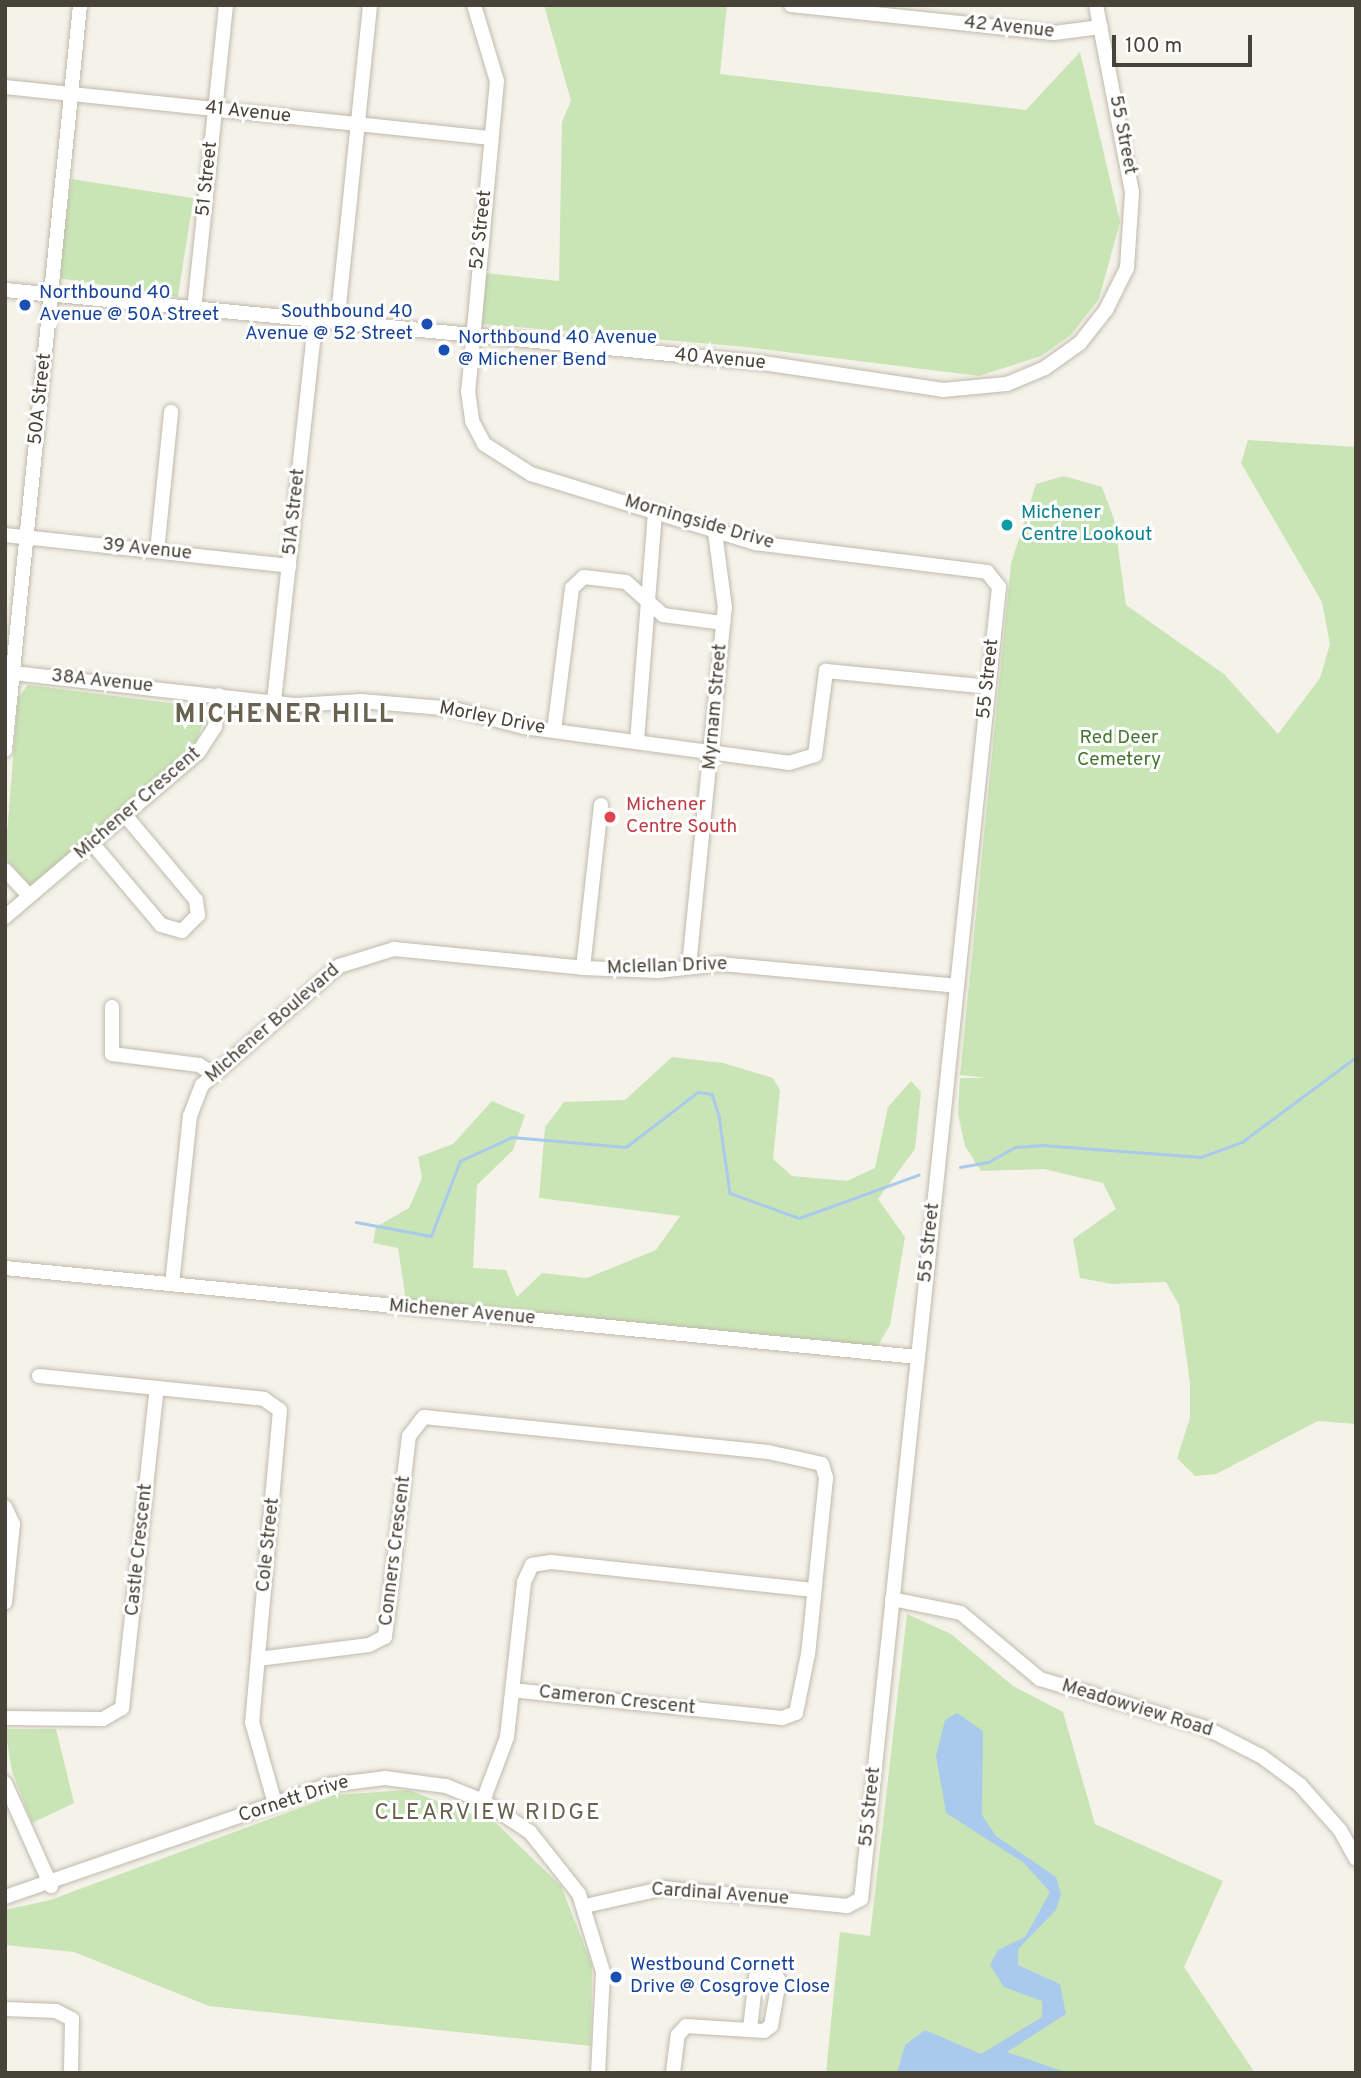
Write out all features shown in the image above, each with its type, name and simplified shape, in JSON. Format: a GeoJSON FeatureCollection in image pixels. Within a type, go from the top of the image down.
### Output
{"type":"FeatureCollection","features":[{"type":"Feature","properties":{"kind":"street","name":"50A Street"},"geometry":{"type":"LineString","coordinates":[[5,750],[80,5]]}},
{"type":"Feature","properties":{"kind":"street","name":"51 Street"},"geometry":{"type":"LineString","coordinates":[[194,310],[226,5]]}},
{"type":"Feature","properties":{"kind":"street"},"geometry":{"type":"LineString","coordinates":[[337,325],[370,5]]}},
{"type":"Feature","properties":{"kind":"street","name":"52 Street"},"geometry":{"type":"LineString","coordinates":[[474,5],[497,81],[471,339],[469,407],[477,433],[491,451]]}},
{"type":"Feature","properties":{"kind":"street","name":"42 Avenue"},"geometry":{"type":"LineString","coordinates":[[792,5],[1054,33],[1101,27]]}},
{"type":"Feature","properties":{"kind":"street","name":"55 Street"},"geometry":{"type":"LineString","coordinates":[[974,390],[1027,377],[1080,343],[1106,310],[1127,268],[1132,192],[1096,5]]}},
{"type":"Feature","properties":{"kind":"street","name":"41 Avenue"},"geometry":{"type":"LineString","coordinates":[[5,87],[491,138]]}},
{"type":"Feature","properties":{"kind":"street","name":"40 Avenue"},"geometry":{"type":"LineString","coordinates":[[5,290],[471,339],[763,363],[974,390]]}},
{"type":"Feature","properties":{"kind":"street","name":"51A Street"},"geometry":{"type":"LineString","coordinates":[[274,701],[315,323]]}},
{"type":"Feature","properties":{"kind":"street"},"geometry":{"type":"LineString","coordinates":[[157,551],[171,412]]}},
{"type":"Feature","properties":{"kind":"street","name":"Morningside Drive"},"geometry":{"type":"LineString","coordinates":[[491,451],[531,474],[764,544],[987,572],[996,579]]}},
{"type":"Feature","properties":{"kind":"street"},"geometry":{"type":"LineString","coordinates":[[637,741],[652,607],[655,512]]}},
{"type":"Feature","properties":{"kind":"street","name":"Myrnam Street"},"geometry":{"type":"LineString","coordinates":[[689,966],[723,623],[715,531]]}},
{"type":"Feature","properties":{"kind":"street","name":"39 Avenue"},"geometry":{"type":"LineString","coordinates":[[5,535],[289,566]]}},
{"type":"Feature","properties":{"kind":"street"},"geometry":{"type":"LineString","coordinates":[[554,731],[572,588],[584,577],[621,581],[666,616],[723,623]]}},
{"type":"Feature","properties":{"kind":"street","name":"55 Street"},"geometry":{"type":"LineString","coordinates":[[856,1905],[862,1894],[988,687],[996,579]]}},
{"type":"Feature","properties":{"kind":"street","name":"Morley Drive"},"geometry":{"type":"LineString","coordinates":[[274,701],[454,709],[554,731],[789,763],[810,760],[826,671],[988,687]]}},
{"type":"Feature","properties":{"kind":"street","name":"38A Avenue"},"geometry":{"type":"LineString","coordinates":[[13,673],[274,701]]}},
{"type":"Feature","properties":{"kind":"street","name":"Michener Crescent"},"geometry":{"type":"LineString","coordinates":[[5,917],[205,746],[219,695]]}},
{"type":"Feature","properties":{"kind":"street","name":"Mclellan Drive"},"geometry":{"type":"LineString","coordinates":[[601,805],[583,968],[729,964],[957,986]]}},
{"type":"Feature","properties":{"kind":"street"},"geometry":{"type":"LineString","coordinates":[[92,843],[164,928],[177,933],[195,919],[196,900],[125,815]]}},
{"type":"Feature","properties":{"kind":"street"},"geometry":{"type":"LineString","coordinates":[[5,870],[29,896]]}},
{"type":"Feature","properties":{"kind":"street","name":"Michener Boulevard"},"geometry":{"type":"LineString","coordinates":[[172,1284],[190,1116],[212,1073],[354,958],[394,949],[583,968]]}},
{"type":"Feature","properties":{"kind":"street"},"geometry":{"type":"LineString","coordinates":[[112,1007],[112,1054],[202,1066],[212,1073]]}},
{"type":"Feature","properties":{"kind":"street","name":"Michener Avenue"},"geometry":{"type":"LineString","coordinates":[[5,1268],[918,1357]]}},
{"type":"Feature","properties":{"kind":"street"},"geometry":{"type":"LineString","coordinates":[[39,1376],[157,1388]]}},
{"type":"Feature","properties":{"kind":"street","name":"Cole Street"},"geometry":{"type":"LineString","coordinates":[[157,1388],[264,1399],[280,1410],[253,1737],[275,1804]]}},
{"type":"Feature","properties":{"kind":"street","name":"Castle Crescent"},"geometry":{"type":"LineString","coordinates":[[5,1718],[103,1719],[122,1708],[157,1388]]}},
{"type":"Feature","properties":{"kind":"street","name":"Cameron Crescent"},"geometry":{"type":"LineString","coordinates":[[418,1421],[430,1416],[813,1458],[826,1478],[803,1698],[792,1716],[513,1690],[524,1582],[537,1562],[814,1590]]}},
{"type":"Feature","properties":{"kind":"street","name":"Conners Crescent"},"geometry":{"type":"LineString","coordinates":[[258,1660],[369,1645],[385,1637],[409,1436],[418,1421]]}},
{"type":"Feature","properties":{"kind":"street"},"geometry":{"type":"LineString","coordinates":[[5,1507],[13,1524],[5,1603]]}},
{"type":"Feature","properties":{"kind":"street","name":"Meadowview Road"},"geometry":{"type":"LineString","coordinates":[[892,1599],[961,1613],[1041,1679],[1206,1728],[1261,1756],[1300,1785],[1340,1830],[1356,1859]]}},
{"type":"Feature","properties":{"kind":"street"},"geometry":{"type":"LineString","coordinates":[[483,1801],[504,1748],[513,1690]]}},
{"type":"Feature","properties":{"kind":"street","name":"Cornett Drive"},"geometry":{"type":"LineString","coordinates":[[5,1897],[51,1886],[329,1785],[385,1778],[446,1786],[483,1801],[551,1853],[585,1906],[604,1979],[598,2073]]}},
{"type":"Feature","properties":{"kind":"street"},"geometry":{"type":"LineString","coordinates":[[5,1783],[51,1886]]}},
{"type":"Feature","properties":{"kind":"street","name":"Cardinal Avenue"},"geometry":{"type":"LineString","coordinates":[[585,1906],[665,1888],[856,1905]]}},
{"type":"Feature","properties":{"kind":"street"},"geometry":{"type":"LineString","coordinates":[[5,2009],[56,2011],[72,2019],[71,2073]]}},
{"type":"Feature","properties":{"kind":"street"},"geometry":{"type":"LineString","coordinates":[[673,2073],[677,2041],[686,2026],[750,2029]]}},
{"type":"Feature","properties":{"kind":"green space"},"geometry":{"type":"Polygon","coordinates":[[[544,5],[727,5],[720,74],[1026,110],[1080,52],[1120,222],[1099,299],[1071,335],[1041,356],[979,376],[746,347],[482,324],[485,273],[559,281],[562,122],[571,101],[544,5]]]}},
{"type":"Feature","properties":{"kind":"green space"},"geometry":{"type":"Polygon","coordinates":[[[72,179],[193,198],[178,297],[56,278],[72,179]]]}},
{"type":"Feature","properties":{"kind":"green space","name":"Red Deer Cemetery"},"geometry":{"type":"Polygon","coordinates":[[[1248,440],[1356,447],[1356,1424],[1318,1421],[1216,1474],[1195,1476],[1177,1458],[1190,1418],[1190,1383],[1179,1305],[1166,1282],[1112,1284],[1080,1278],[1073,1239],[1116,1209],[1103,1183],[1044,1169],[981,1171],[965,1146],[958,1114],[960,1078],[987,1078],[960,1075],[1011,564],[1036,484],[1064,476],[1102,487],[1114,519],[1126,605],[1224,674],[1278,734],[1320,678],[1330,644],[1322,602],[1241,463],[1248,440]]]}},
{"type":"Feature","properties":{"kind":"green space"},"geometry":{"type":"Polygon","coordinates":[[[28,685],[209,708],[194,747],[31,886],[5,858],[18,698],[28,685]]]}},
{"type":"Feature","properties":{"kind":"green space"},"geometry":{"type":"Polygon","coordinates":[[[672,1057],[723,1063],[773,1078],[780,1090],[773,1159],[792,1176],[847,1181],[875,1168],[888,1107],[911,1081],[921,1092],[915,1149],[878,1199],[905,1237],[890,1325],[874,1352],[407,1307],[398,1248],[373,1243],[376,1227],[409,1208],[422,1178],[418,1157],[453,1144],[492,1101],[525,1115],[513,1150],[477,1185],[473,1268],[506,1270],[517,1297],[542,1273],[587,1278],[656,1250],[680,1216],[539,1198],[545,1127],[564,1102],[625,1100],[672,1057]]]}},
{"type":"Feature","properties":{"kind":"green space"},"geometry":{"type":"Polygon","coordinates":[[[907,1614],[951,1634],[1013,1686],[1063,1712],[1095,1824],[1223,1881],[1184,1967],[1255,2073],[826,2073],[840,1932],[870,1936],[907,1614]]]}},
{"type":"Feature","properties":{"kind":"green space"},"geometry":{"type":"Polygon","coordinates":[[[5,1729],[56,1729],[74,1803],[32,1823],[12,1771],[5,1729]]]}},
{"type":"Feature","properties":{"kind":"green space"},"geometry":{"type":"Polygon","coordinates":[[[408,1790],[496,1823],[561,1886],[592,1965],[591,2046],[209,2006],[74,1952],[5,1945],[5,1910],[50,1900],[335,1795],[408,1790]]]}},
{"type":"Feature","properties":{"kind":"water"},"geometry":{"type":"Polygon","coordinates":[[[957,1713],[983,1731],[982,1815],[996,1836],[1056,1877],[1061,1894],[1056,1910],[1018,1949],[1018,1965],[1060,1984],[1066,2014],[1007,2052],[1068,2073],[897,2073],[905,2045],[925,2030],[981,2054],[1042,2017],[1042,2001],[1004,1987],[990,1965],[998,1950],[1025,1937],[1050,1892],[1024,1863],[946,1813],[936,1756],[945,1720],[957,1713]]]}},
{"type":"Feature","properties":{"kind":"waterway"},"geometry":{"type":"LineString","coordinates":[[960,1167],[988,1162],[1015,1147],[1042,1145],[1201,1157],[1242,1142],[1356,1057]]}},
{"type":"Feature","properties":{"kind":"waterway"},"geometry":{"type":"LineString","coordinates":[[356,1222],[431,1236],[460,1161],[512,1137],[626,1147],[698,1092],[712,1094],[719,1116],[730,1193],[799,1218],[918,1175]]}},
{"type":"Feature","properties":{"kind":"place","name":"Northbound 40 Avenue @ 50A Street"},"geometry":{"type":"Point","coordinates":[25,305]}},
{"type":"Feature","properties":{"kind":"place","name":"Southbound 40 Avenue @ 52 Street"},"geometry":{"type":"Point","coordinates":[427,324]}},
{"type":"Feature","properties":{"kind":"place","name":"Northbound 40 Avenue @ Michener Bend"},"geometry":{"type":"Point","coordinates":[444,350]}},
{"type":"Feature","properties":{"kind":"place","name":"Michener Centre Lookout"},"geometry":{"type":"Point","coordinates":[1007,525]}},
{"type":"Feature","properties":{"kind":"place","name":"Michener Centre South"},"geometry":{"type":"Point","coordinates":[610,817]}},
{"type":"Feature","properties":{"kind":"place","name":"Westbound Cornett Drive @ Cosgrove Close"},"geometry":{"type":"Point","coordinates":[616,1977]}},
{"type":"Feature","properties":{"kind":"district","name":"MICHENER HILL"},"geometry":{"type":"Point","coordinates":[285,716]}},
{"type":"Feature","properties":{"kind":"district","name":"CLEARVIEW RIDGE"},"geometry":{"type":"Point","coordinates":[488,1814]}}]}
